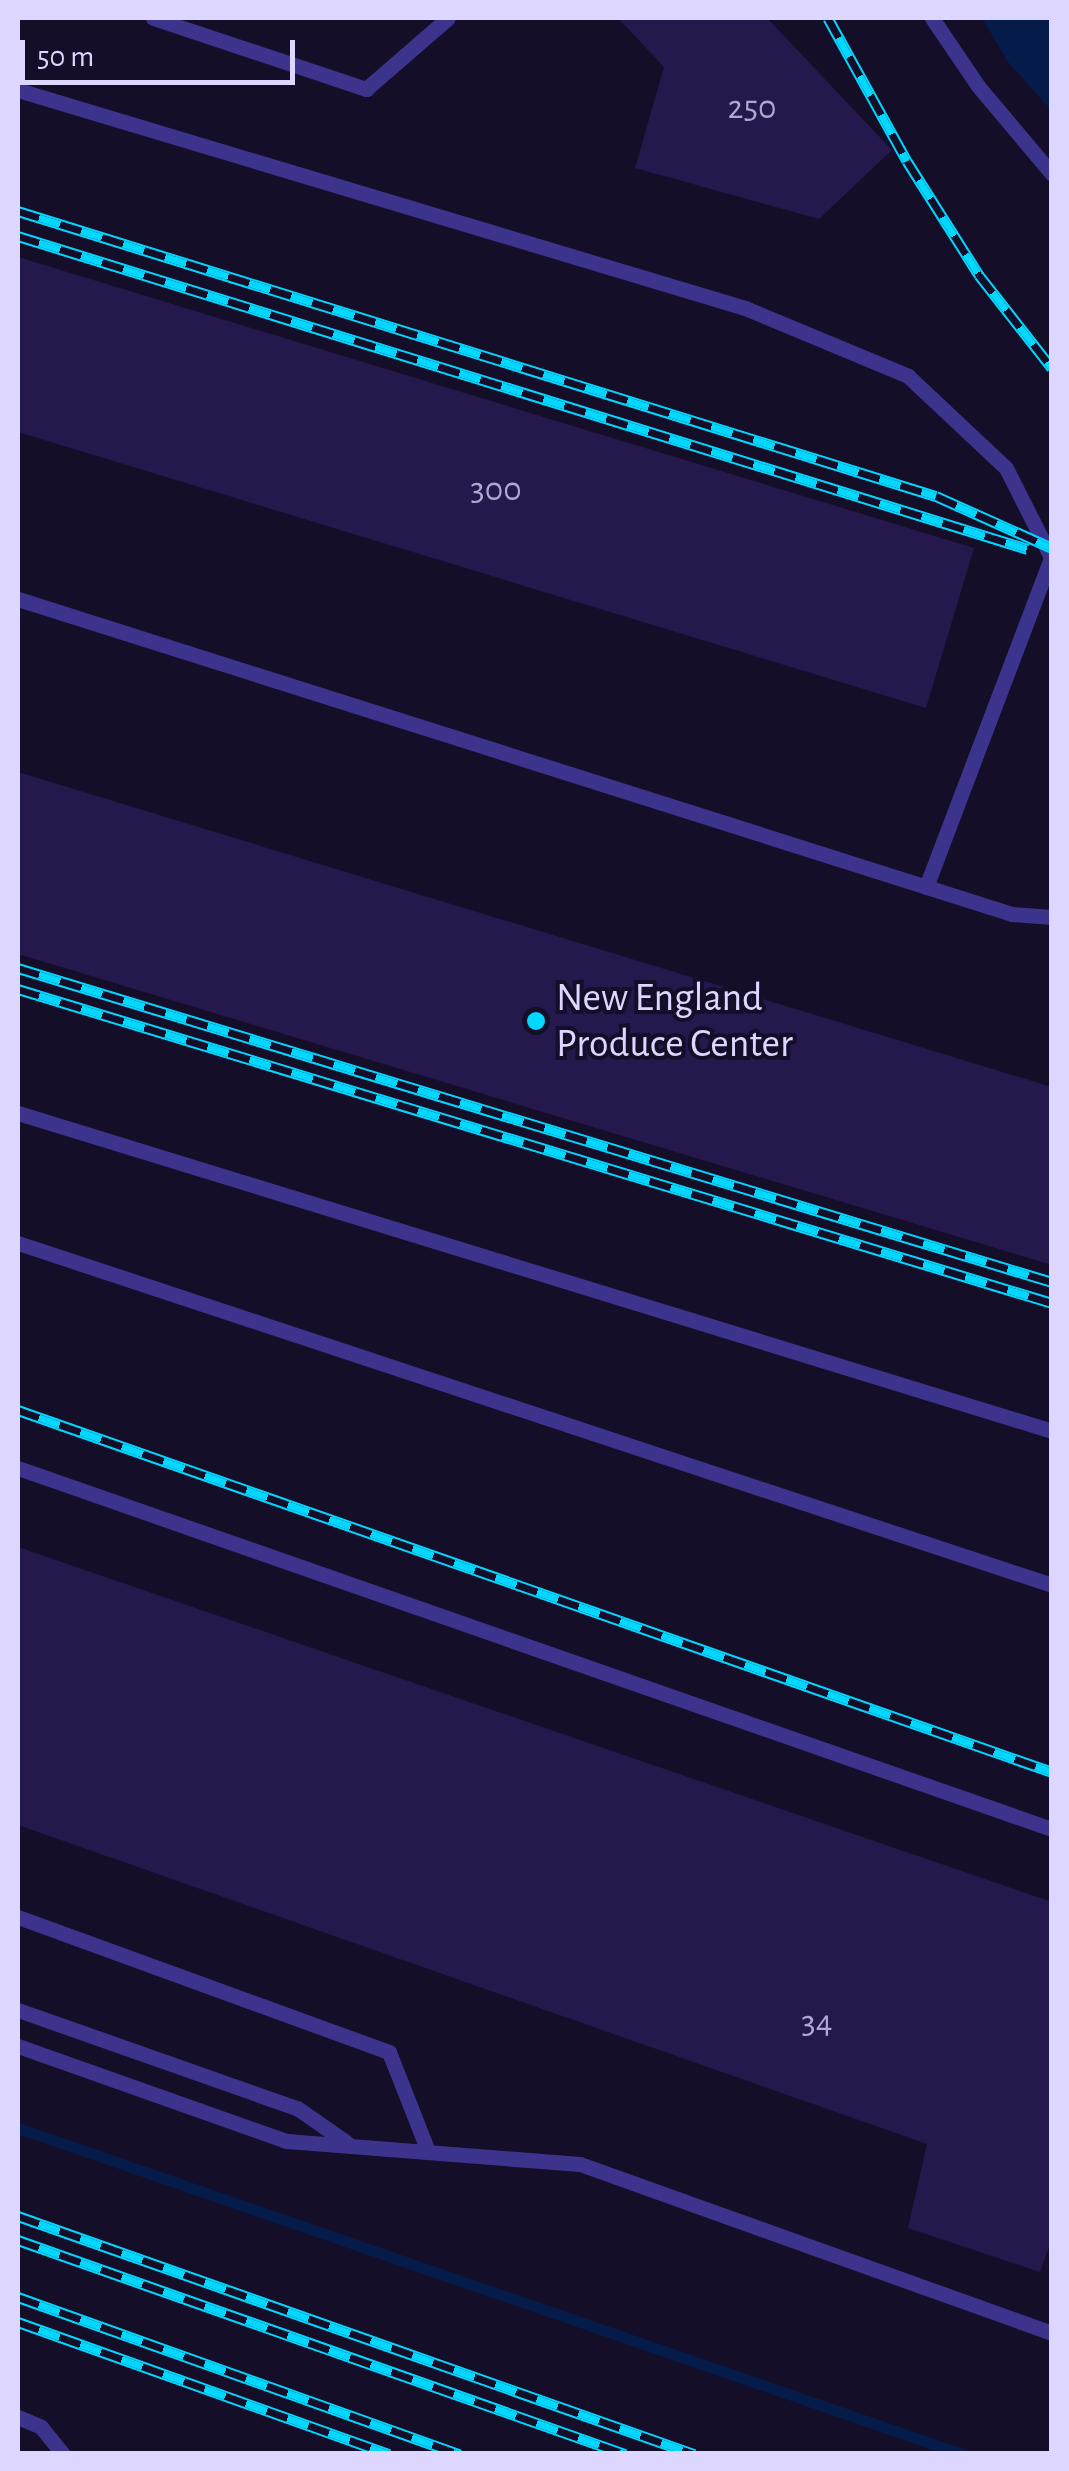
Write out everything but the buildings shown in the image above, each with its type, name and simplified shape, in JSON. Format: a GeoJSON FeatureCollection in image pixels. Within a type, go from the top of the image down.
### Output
{"type":"FeatureCollection","features":[{"type":"Feature","properties":{"kind":"lane"},"geometry":{"type":"LineString","coordinates":[[153,18],[366,89],[448,18]]}},
{"type":"Feature","properties":{"kind":"lane"},"geometry":{"type":"LineString","coordinates":[[932,18],[988,100],[1052,174]]}},
{"type":"Feature","properties":{"kind":"lane"},"geometry":{"type":"LineString","coordinates":[[18,90],[745,308],[908,376],[1006,468],[1051,559],[926,887]]}},
{"type":"Feature","properties":{"kind":"lane"},"geometry":{"type":"LineString","coordinates":[[18,598],[1012,914],[1052,917]]}},
{"type":"Feature","properties":{"kind":"lane"},"geometry":{"type":"LineString","coordinates":[[18,1113],[1052,1431]]}},
{"type":"Feature","properties":{"kind":"lane"},"geometry":{"type":"LineString","coordinates":[[18,1243],[1052,1585]]}},
{"type":"Feature","properties":{"kind":"lane"},"geometry":{"type":"LineString","coordinates":[[18,1468],[1052,1828]]}},
{"type":"Feature","properties":{"kind":"lane"},"geometry":{"type":"LineString","coordinates":[[18,1917],[388,2052],[428,2151]]}},
{"type":"Feature","properties":{"kind":"lane"},"geometry":{"type":"LineString","coordinates":[[18,2010],[297,2108],[350,2144]]}},
{"type":"Feature","properties":{"kind":"lane"},"geometry":{"type":"LineString","coordinates":[[18,2046],[287,2141],[580,2164],[1052,2333]]}},
{"type":"Feature","properties":{"kind":"lane"},"geometry":{"type":"LineString","coordinates":[[18,2417],[41,2428],[62,2454]]}},
{"type":"Feature","properties":{"kind":"water"},"geometry":{"type":"Polygon","coordinates":[[[982,18],[1051,18],[1051,110],[1007,61],[982,18]]]}},
{"type":"Feature","properties":{"kind":"waterway"},"geometry":{"type":"LineString","coordinates":[[18,2128],[962,2454]]}},
{"type":"Feature","properties":{"kind":"railway"},"geometry":{"type":"LineString","coordinates":[[828,18],[907,161],[979,275],[1052,368]]}},
{"type":"Feature","properties":{"kind":"railway"},"geometry":{"type":"LineString","coordinates":[[18,211],[936,496],[1052,548]]}},
{"type":"Feature","properties":{"kind":"railway"},"geometry":{"type":"LineString","coordinates":[[18,236],[1028,549]]}},
{"type":"Feature","properties":{"kind":"railway"},"geometry":{"type":"LineString","coordinates":[[18,968],[1052,1282]]}},
{"type":"Feature","properties":{"kind":"railway"},"geometry":{"type":"LineString","coordinates":[[18,989],[1052,1303]]}},
{"type":"Feature","properties":{"kind":"railway"},"geometry":{"type":"LineString","coordinates":[[18,1410],[1052,1772]]}},
{"type":"Feature","properties":{"kind":"railway"},"geometry":{"type":"LineString","coordinates":[[18,2216],[694,2454]]}},
{"type":"Feature","properties":{"kind":"railway"},"geometry":{"type":"LineString","coordinates":[[18,2240],[625,2454]]}},
{"type":"Feature","properties":{"kind":"railway"},"geometry":{"type":"LineString","coordinates":[[18,2297],[460,2454]]}},
{"type":"Feature","properties":{"kind":"railway"},"geometry":{"type":"LineString","coordinates":[[18,2322],[389,2454]]}},
{"type":"Feature","properties":{"kind":"place","name":"New England Produce Center"},"geometry":{"type":"Point","coordinates":[536,1021]}}]}
